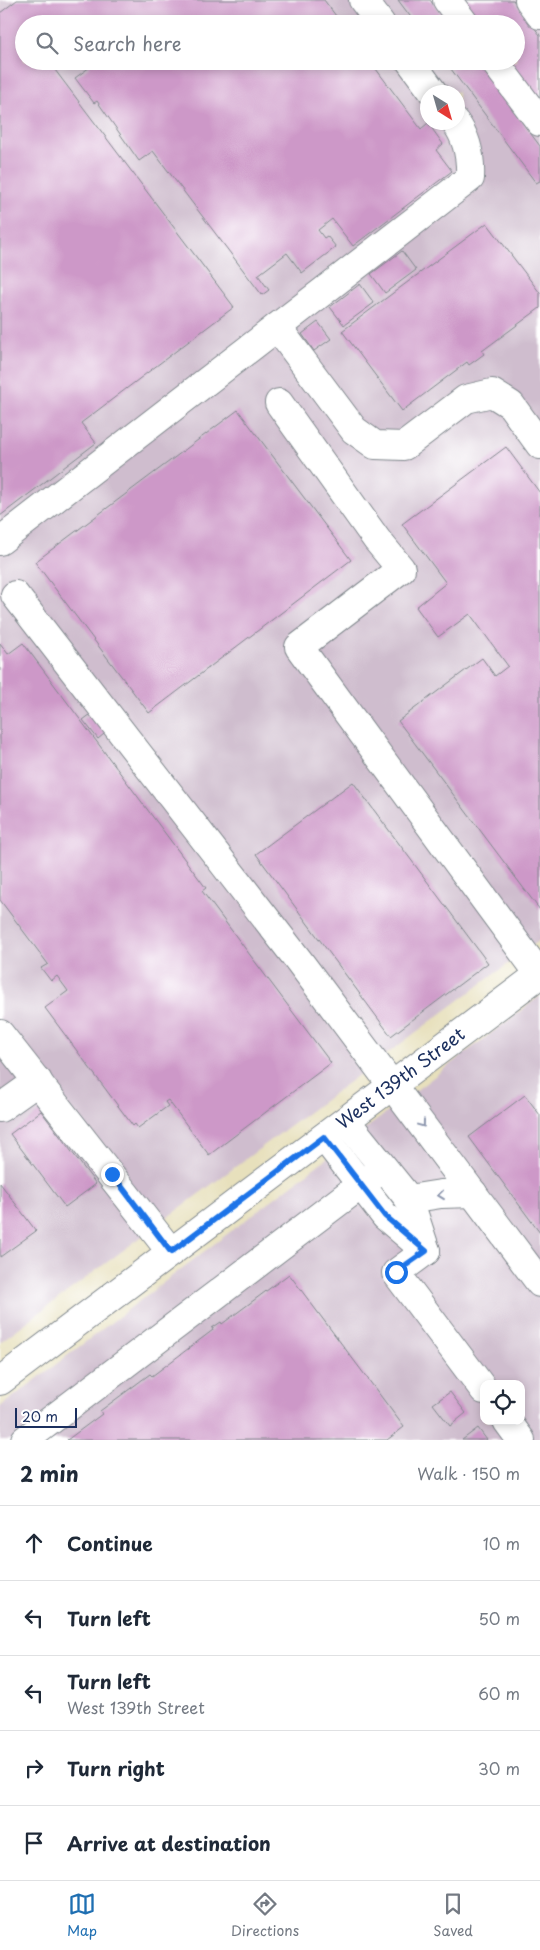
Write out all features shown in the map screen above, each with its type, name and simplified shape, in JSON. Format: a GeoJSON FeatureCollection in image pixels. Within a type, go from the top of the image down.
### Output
{"type":"FeatureCollection","features":[{"type":"Feature","properties":{"kind":"street"},"geometry":{"type":"LineString","coordinates":[[363,0],[374,15]]}},
{"type":"Feature","properties":{"kind":"street"},"geometry":{"type":"LineString","coordinates":[[447,0],[458,15]]}},
{"type":"Feature","properties":{"kind":"street"},"geometry":{"type":"LineString","coordinates":[[529,0],[540,15]]}},
{"type":"Feature","properties":{"kind":"street"},"geometry":{"type":"LineString","coordinates":[[417,70],[428,85]]}},
{"type":"Feature","properties":{"kind":"street"},"geometry":{"type":"LineString","coordinates":[[501,70],[540,122]]}},
{"type":"Feature","properties":{"kind":"street"},"geometry":{"type":"LineString","coordinates":[[0,541],[470,178],[471,158],[461,130]]}},
{"type":"Feature","properties":{"kind":"street"},"geometry":{"type":"LineString","coordinates":[[277,328],[354,430],[375,444],[404,446],[466,399],[492,393],[511,405],[540,445]]}},
{"type":"Feature","properties":{"kind":"street"},"geometry":{"type":"LineString","coordinates":[[280,403],[377,540],[401,569],[299,647],[540,974]]}},
{"type":"Feature","properties":{"kind":"street"},"geometry":{"type":"LineString","coordinates":[[15,594],[393,1085],[540,1283]]}},
{"type":"Feature","properties":{"kind":"street","name":"West 139th Street"},"geometry":{"type":"LineString","coordinates":[[1,1378],[540,974]]}},
{"type":"Feature","properties":{"kind":"street"},"geometry":{"type":"LineString","coordinates":[[0,1034],[171,1252]]}},
{"type":"Feature","properties":{"kind":"street"},"geometry":{"type":"LineString","coordinates":[[0,1108],[38,1081]]}},
{"type":"Feature","properties":{"kind":"street"},"geometry":{"type":"LineString","coordinates":[[346,1121],[409,1200],[426,1251]]}},
{"type":"Feature","properties":{"kind":"street"},"geometry":{"type":"LineString","coordinates":[[324,1137],[385,1216],[426,1251]]}},
{"type":"Feature","properties":{"kind":"street"},"geometry":{"type":"LineString","coordinates":[[24,1440],[384,1168]]}},
{"type":"Feature","properties":{"kind":"street"},"geometry":{"type":"LineString","coordinates":[[409,1200],[441,1194],[473,1193]]}},
{"type":"Feature","properties":{"kind":"street"},"geometry":{"type":"LineString","coordinates":[[426,1251],[396,1272],[480,1385]]}},
{"type":"Feature","properties":{"kind":"street"},"geometry":{"type":"LineString","coordinates":[[510,1425],[521,1440]]}},
{"type":"Feature","properties":{"kind":"shaded area"},"geometry":{"type":"Polygon","coordinates":[[[0,0],[540,0],[540,940],[0,1342],[0,0]]]}},
{"type":"Feature","properties":{"kind":"shaded area"},"geometry":{"type":"Polygon","coordinates":[[[540,996],[540,1440],[0,1440],[0,1407],[540,996]]]}},
{"type":"Feature","properties":{"kind":"building"},"geometry":{"type":"Polygon","coordinates":[[[17,0],[324,0],[335,15],[15,15],[15,70],[55,70],[234,307],[81,423],[96,443],[0,516],[0,13],[17,0]]]}},
{"type":"Feature","properties":{"kind":"building"},"geometry":{"type":"Polygon","coordinates":[[[398,0],[430,0],[441,15],[409,15],[398,0]]]}},
{"type":"Feature","properties":{"kind":"building"},"geometry":{"type":"Polygon","coordinates":[[[464,0],[513,0],[525,15],[475,15],[464,0]]]}},
{"type":"Feature","properties":{"kind":"building"},"geometry":{"type":"Polygon","coordinates":[[[525,16],[540,35],[540,101],[517,70],[525,70],[525,16]]]}},
{"type":"Feature","properties":{"kind":"building"},"geometry":{"type":"Polygon","coordinates":[[[86,70],[377,70],[420,130],[433,130],[443,144],[436,150],[452,171],[353,246],[332,219],[318,230],[324,238],[327,236],[336,247],[302,273],[287,253],[258,275],[269,290],[262,295],[153,151],[139,161],[97,101],[94,103],[75,78],[86,70]]]}},
{"type":"Feature","properties":{"kind":"building"},"geometry":{"type":"Polygon","coordinates":[[[452,70],[483,70],[540,146],[540,181],[536,183],[465,88],[465,85],[463,85],[452,70]]]}},
{"type":"Feature","properties":{"kind":"building"},"geometry":{"type":"Polygon","coordinates":[[[487,223],[540,293],[540,308],[482,351],[484,354],[469,365],[467,362],[402,411],[342,331],[487,223]]]}},
{"type":"Feature","properties":{"kind":"building"},"geometry":{"type":"Polygon","coordinates":[[[402,251],[416,270],[385,293],[371,274],[402,251]]]}},
{"type":"Feature","properties":{"kind":"building"},"geometry":{"type":"Polygon","coordinates":[[[360,284],[374,303],[344,325],[330,307],[360,284]]]}},
{"type":"Feature","properties":{"kind":"building"},"geometry":{"type":"Polygon","coordinates":[[[318,322],[331,339],[314,351],[302,334],[318,322]]]}},
{"type":"Feature","properties":{"kind":"building"},"geometry":{"type":"Polygon","coordinates":[[[238,410],[351,560],[149,713],[35,562],[238,410]]]}},
{"type":"Feature","properties":{"kind":"building"},"geometry":{"type":"Polygon","coordinates":[[[506,447],[540,493],[540,910],[398,721],[482,658],[495,676],[508,666],[470,614],[438,637],[416,607],[446,583],[402,524],[506,447]]]}},
{"type":"Feature","properties":{"kind":"building"},"geometry":{"type":"Polygon","coordinates":[[[0,643],[8,654],[23,643],[206,888],[202,891],[331,1063],[209,1155],[168,1100],[165,1102],[168,1106],[138,1128],[135,1124],[133,1126],[45,1008],[68,991],[57,976],[51,981],[41,968],[48,964],[0,900],[0,643]]]}},
{"type":"Feature","properties":{"kind":"building"},"geometry":{"type":"Polygon","coordinates":[[[95,711],[110,729],[98,739],[83,720],[95,711]]]}},
{"type":"Feature","properties":{"kind":"building"},"geometry":{"type":"Polygon","coordinates":[[[353,782],[488,963],[391,1036],[256,854],[353,782]]]}},
{"type":"Feature","properties":{"kind":"building"},"geometry":{"type":"Polygon","coordinates":[[[525,1095],[540,1115],[540,1233],[469,1137],[525,1095]]]}},
{"type":"Feature","properties":{"kind":"building"},"geometry":{"type":"Polygon","coordinates":[[[41,1111],[96,1184],[65,1207],[10,1134],[41,1111]]]}},
{"type":"Feature","properties":{"kind":"building"},"geometry":{"type":"Polygon","coordinates":[[[0,1183],[36,1231],[0,1257],[0,1183]]]}},
{"type":"Feature","properties":{"kind":"building"},"geometry":{"type":"Polygon","coordinates":[[[289,1274],[404,1427],[387,1440],[67,1440],[102,1414],[100,1411],[150,1374],[152,1376],[213,1330],[212,1328],[221,1322],[222,1324],[289,1274]]]}},
{"type":"Feature","properties":{"kind":"building"},"geometry":{"type":"Polygon","coordinates":[[[450,1392],[466,1413],[450,1426],[433,1404],[450,1392]]]}},
{"type":"Feature","properties":{"kind":"building"},"geometry":{"type":"Polygon","coordinates":[[[478,1428],[487,1440],[462,1440],[478,1428]]]}},
{"type":"Feature","properties":{"kind":"route"},"geometry":{"type":"LineString","coordinates":[[112,1174],[171,1252],[324,1137],[385,1216],[426,1251],[396,1272]]}}]}
